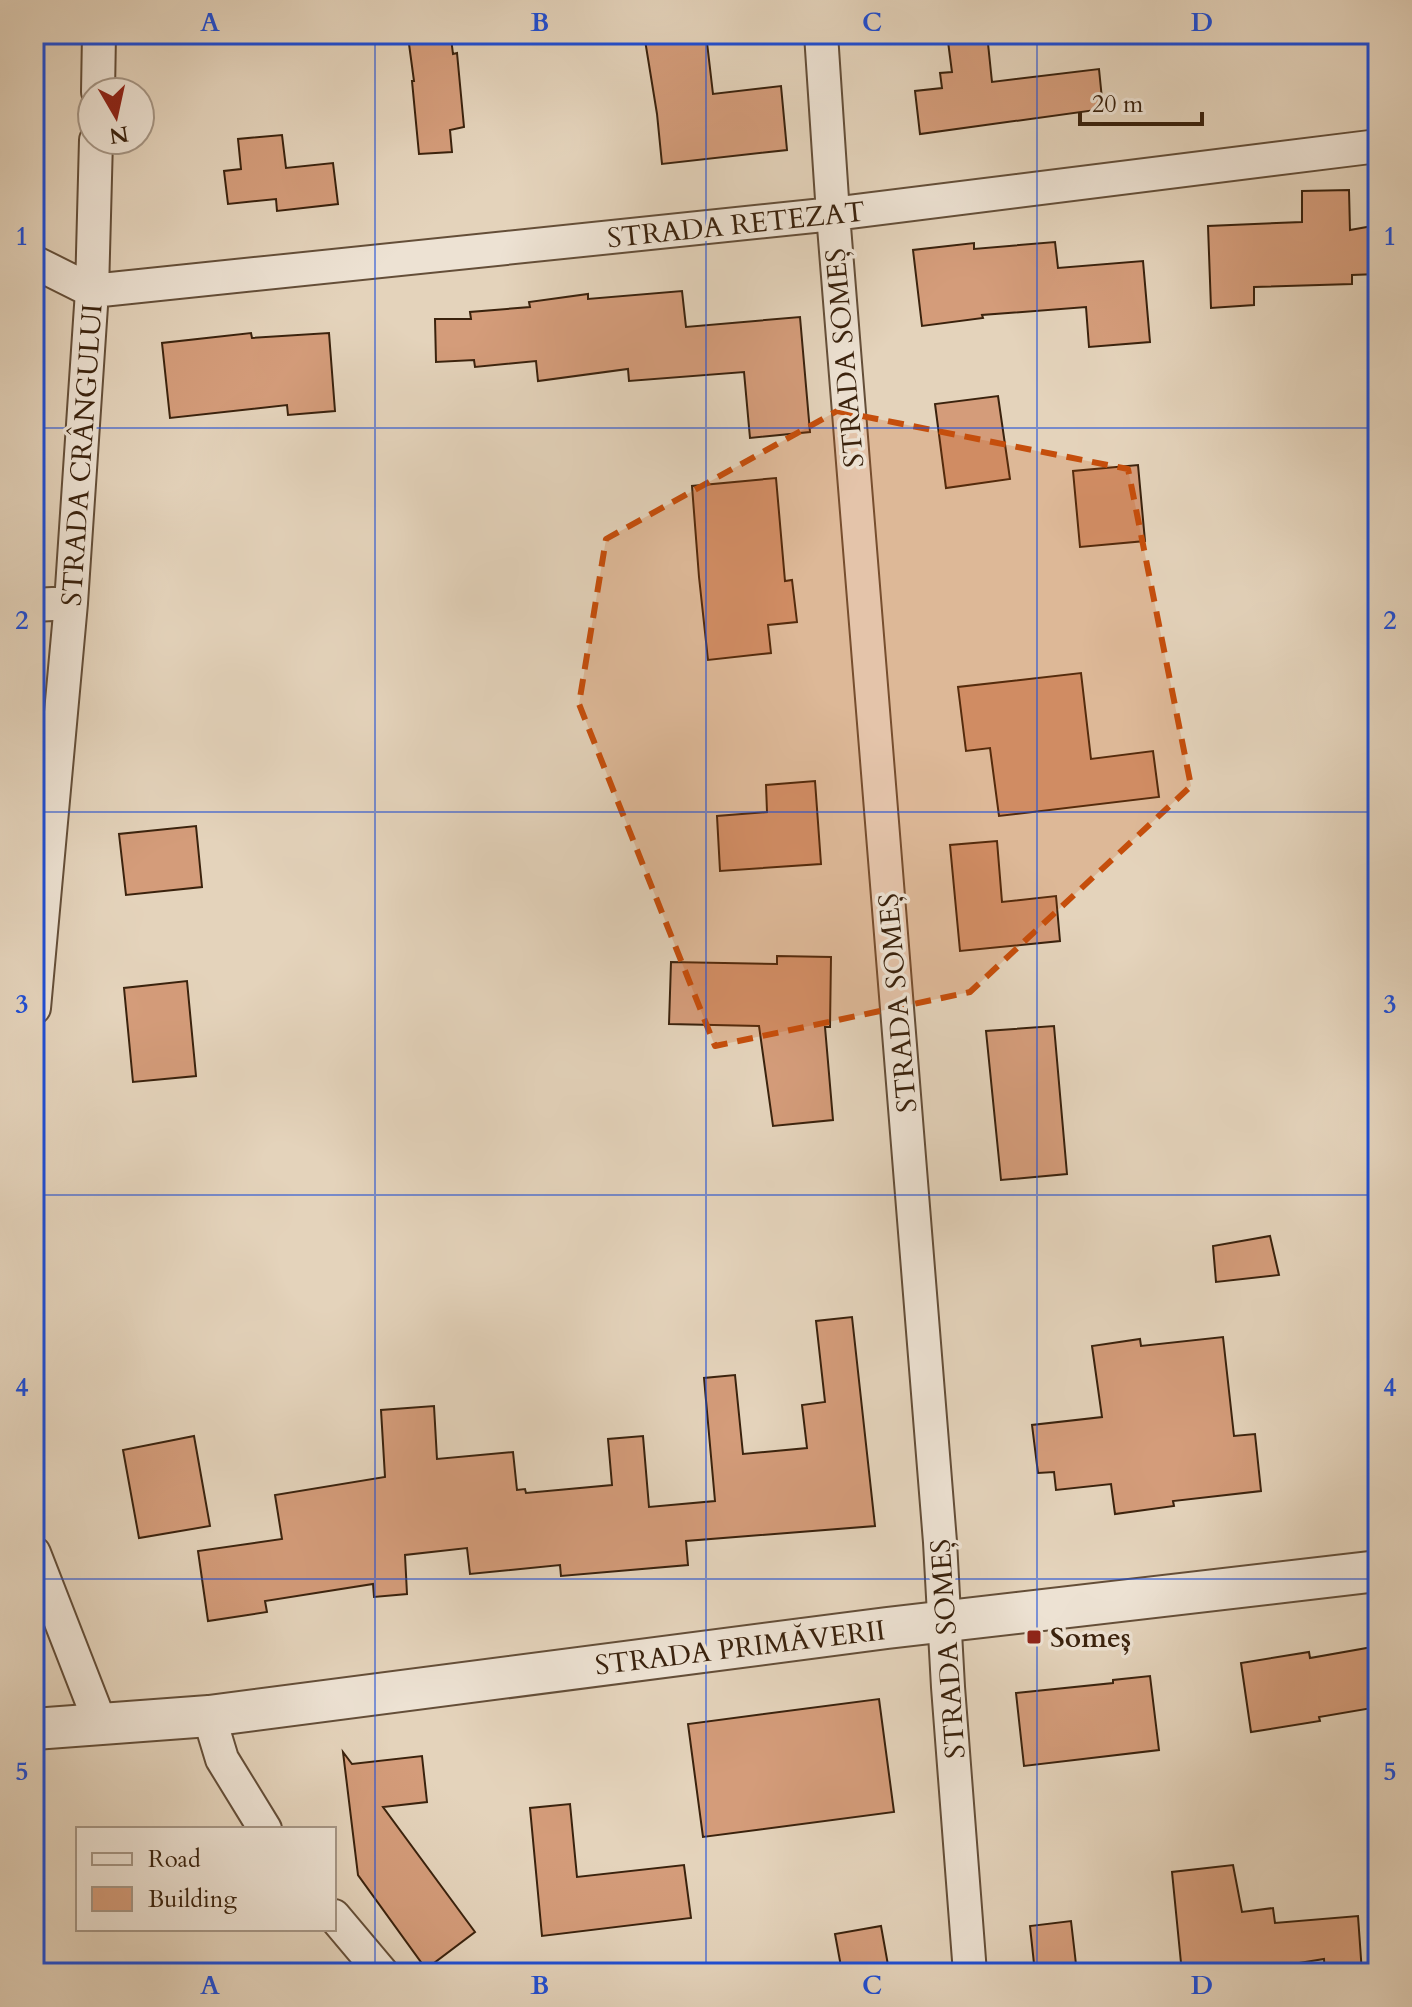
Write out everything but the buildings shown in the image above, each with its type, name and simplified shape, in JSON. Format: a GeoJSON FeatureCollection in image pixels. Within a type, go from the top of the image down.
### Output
{"type":"FeatureCollection","features":[{"type":"Feature","properties":{"kind":"street"},"geometry":{"type":"LineString","coordinates":[[98,76],[99,34]]}},
{"type":"Feature","properties":{"kind":"street","name":"STRADA SOMEȘ"},"geometry":{"type":"LineString","coordinates":[[821,34],[938,1510],[970,1973]]}},
{"type":"Feature","properties":{"kind":"street","name":"STRADA RETEZAT"},"geometry":{"type":"LineString","coordinates":[[92,291],[833,214],[1378,146]]}},
{"type":"Feature","properties":{"kind":"street","name":"STRADA CRÂNGULUI"},"geometry":{"type":"LineString","coordinates":[[34,1008],[71,603],[92,291],[96,156]]}},
{"type":"Feature","properties":{"kind":"street"},"geometry":{"type":"LineString","coordinates":[[34,262],[92,291]]}},
{"type":"Feature","properties":{"kind":"street"},"geometry":{"type":"LineString","coordinates":[[34,605],[71,603]]}},
{"type":"Feature","properties":{"kind":"street"},"geometry":{"type":"LineString","coordinates":[[34,1553],[101,1725]]}},
{"type":"Feature","properties":{"kind":"street","name":"STRADA PRIMĂVERII"},"geometry":{"type":"LineString","coordinates":[[34,1729],[209,1716],[945,1622],[1378,1571]]}},
{"type":"Feature","properties":{"kind":"street"},"geometry":{"type":"LineString","coordinates":[[209,1716],[222,1759],[264,1827]]}},
{"type":"Feature","properties":{"kind":"street"},"geometry":{"type":"LineString","coordinates":[[336,1918],[382,1973]]}},
{"type":"Feature","properties":{"kind":"highlighted area"},"geometry":{"type":"Polygon","coordinates":[[[837,411],[1128,469],[1191,786],[970,992],[715,1046],[579,704],[606,539],[837,411]]]}},
{"type":"Feature","properties":{"kind":"place","name":"Someș"},"geometry":{"type":"Point","coordinates":[1034,1637]}}]}
